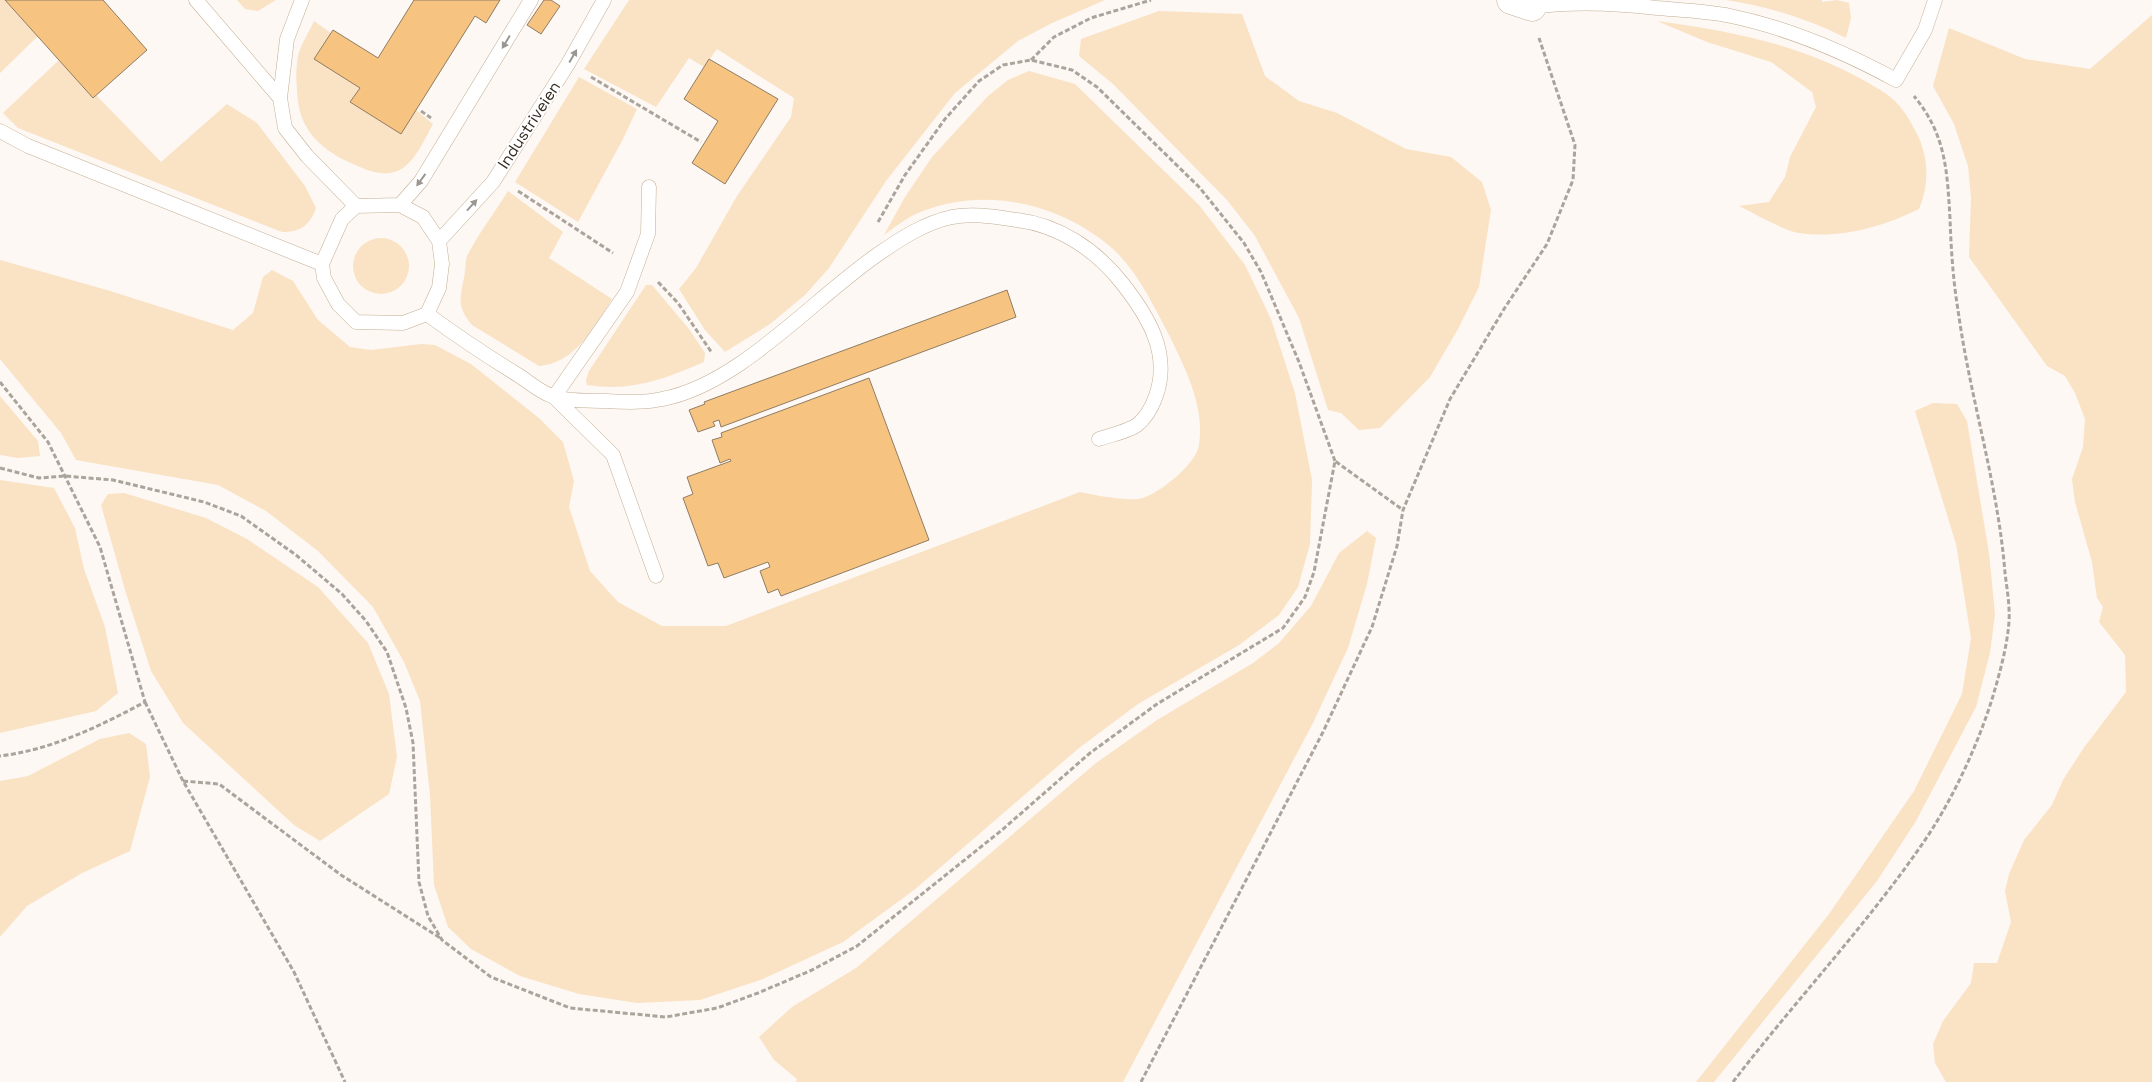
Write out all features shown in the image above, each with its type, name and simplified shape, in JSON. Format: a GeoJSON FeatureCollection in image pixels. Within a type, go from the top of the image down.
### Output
{"type":"FeatureCollection","features":[{"type":"Feature","properties":{"kind":"lane"},"geometry":{"type":"LineString","coordinates":[[196,0],[280,98]]}},
{"type":"Feature","properties":{"kind":"lane"},"geometry":{"type":"LineString","coordinates":[[302,0],[287,40],[280,98],[286,128],[307,156],[356,206]]}},
{"type":"Feature","properties":{"kind":"lane"},"geometry":{"type":"LineString","coordinates":[[400,205],[421,181],[531,0]]}},
{"type":"Feature","properties":{"kind":"lane","name":"Industriveien"},"geometry":{"type":"LineString","coordinates":[[439,241],[493,182],[568,64],[604,0]]}},
{"type":"Feature","properties":{"kind":"lane"},"geometry":{"type":"LineString","coordinates":[[1521,3],[1619,4],[1725,15],[1800,35],[1857,59],[1896,80],[1925,30],[1935,0]]}},
{"type":"Feature","properties":{"kind":"lane"},"geometry":{"type":"LineString","coordinates":[[0,131],[28,146],[322,264]]}},
{"type":"Feature","properties":{"kind":"lane"},"geometry":{"type":"LineString","coordinates":[[554,397],[627,292],[648,234],[649,187]]}},
{"type":"Feature","properties":{"kind":"lane"},"geometry":{"type":"LineString","coordinates":[[400,205],[423,217],[439,241],[442,264],[440,280],[427,314],[403,323],[356,322],[338,304],[324,278],[322,264],[342,219],[356,206],[400,205]]}},
{"type":"Feature","properties":{"kind":"lane"},"geometry":{"type":"LineString","coordinates":[[554,397],[632,402],[662,399],[690,392],[747,360],[862,265],[904,237],[928,225],[952,217],[978,214],[1033,222],[1060,231],[1086,248],[1110,268],[1143,310],[1156,336],[1161,360],[1160,384],[1151,409],[1136,426],[1099,439]]}},
{"type":"Feature","properties":{"kind":"lane"},"geometry":{"type":"LineString","coordinates":[[427,314],[476,350],[554,397],[613,455],[656,576]]}},
{"type":"Feature","properties":{"kind":"path"},"geometry":{"type":"LineString","coordinates":[[1031,60],[1054,37],[1090,18],[1151,0]]}},
{"type":"Feature","properties":{"kind":"path"},"geometry":{"type":"LineString","coordinates":[[1141,1082],[1323,732],[1372,627],[1397,546],[1403,510],[1450,399],[1504,309],[1547,244],[1573,180],[1575,145],[1536,28],[1521,3]]}},
{"type":"Feature","properties":{"kind":"path"},"geometry":{"type":"LineString","coordinates":[[183,780],[219,784],[341,875],[442,940],[491,977],[570,1008],[666,1017],[717,1008],[750,996],[812,970],[857,946],[1002,830],[1090,753],[1157,704],[1283,628],[1305,598],[1314,572],[1335,461],[1284,326],[1261,272],[1244,243],[1200,188],[1097,87],[1072,70],[1031,60],[1003,65],[980,81],[945,119],[905,176],[879,219],[862,265]]}},
{"type":"Feature","properties":{"kind":"path"},"geometry":{"type":"LineString","coordinates":[[568,64],[701,142]]}},
{"type":"Feature","properties":{"kind":"path"},"geometry":{"type":"LineString","coordinates":[[1733,1082],[1782,1018],[1861,925],[1924,842],[1976,743],[2002,668],[2009,621],[2004,559],[1988,454],[1958,311],[1948,175],[1943,149],[1926,111],[1911,93],[1896,80]]}},
{"type":"Feature","properties":{"kind":"path"},"geometry":{"type":"LineString","coordinates":[[0,382],[48,442],[100,547],[145,702],[183,780],[294,972],[345,1082]]}},
{"type":"Feature","properties":{"kind":"path"},"geometry":{"type":"LineString","coordinates":[[1335,461],[1403,510]]}},
{"type":"Feature","properties":{"kind":"path"},"geometry":{"type":"LineString","coordinates":[[0,468],[39,478],[65,476],[114,480],[204,502],[241,516],[296,554],[342,594],[366,622],[387,652],[406,708],[413,743],[419,882],[428,916],[442,940]]}},
{"type":"Feature","properties":{"kind":"path"},"geometry":{"type":"LineString","coordinates":[[0,756],[24,753],[103,724],[145,702]]}},
{"type":"Feature","properties":{"kind":"shaded area"},"geometry":{"type":"Polygon","coordinates":[[[0,0],[5,0],[38,36],[0,73],[0,0]]]}},
{"type":"Feature","properties":{"kind":"shaded area"},"geometry":{"type":"Polygon","coordinates":[[[237,0],[276,0],[258,11],[245,9],[237,0]]]}},
{"type":"Feature","properties":{"kind":"shaded area"},"geometry":{"type":"Polygon","coordinates":[[[629,0],[1105,0],[1052,23],[1018,41],[955,93],[886,181],[829,268],[805,295],[770,324],[725,352],[705,330],[679,289],[696,268],[737,196],[791,117],[794,98],[717,49],[704,67],[689,58],[656,107],[584,69],[629,0]]]}},
{"type":"Feature","properties":{"kind":"shaded area"},"geometry":{"type":"Polygon","coordinates":[[[1726,0],[1822,0],[1822,2],[1837,0],[1849,3],[1851,18],[1846,38],[1787,14],[1726,0]]]}},
{"type":"Feature","properties":{"kind":"shaded area"},"geometry":{"type":"Polygon","coordinates":[[[1159,11],[1242,14],[1265,76],[1299,101],[1337,113],[1406,149],[1451,157],[1482,182],[1491,210],[1479,287],[1458,329],[1430,377],[1380,428],[1359,430],[1341,413],[1328,410],[1299,318],[1255,236],[1227,200],[1113,84],[1079,56],[1081,39],[1159,11]]]}},
{"type":"Feature","properties":{"kind":"shaded area"},"geometry":{"type":"Polygon","coordinates":[[[2152,15],[2152,1082],[1946,1082],[1935,1063],[1933,1044],[1943,1021],[1971,983],[1974,963],[1997,963],[2011,922],[2005,891],[2009,874],[2024,840],[2052,805],[2063,780],[2083,749],[2126,692],[2125,655],[2099,622],[2103,607],[2097,598],[2092,562],[2075,502],[2072,479],[2083,447],[2085,419],[2075,393],[2065,376],[2047,366],[1969,257],[1971,198],[1968,166],[1954,124],[1933,86],[1949,28],[2025,59],[2090,69],[2152,15]]]}},
{"type":"Feature","properties":{"kind":"shaded area"},"geometry":{"type":"Polygon","coordinates":[[[314,21],[331,33],[315,59],[360,88],[351,102],[401,134],[416,110],[433,124],[417,153],[408,164],[398,171],[376,172],[347,161],[324,147],[308,129],[298,105],[297,69],[299,52],[314,21]]]}},
{"type":"Feature","properties":{"kind":"shaded area"},"geometry":{"type":"Polygon","coordinates":[[[1657,21],[1732,33],[1779,45],[1826,62],[1885,93],[1905,113],[1922,145],[1926,163],[1926,182],[1919,209],[1891,221],[1860,230],[1845,233],[1814,234],[1793,232],[1739,206],[1769,202],[1785,177],[1790,157],[1816,107],[1812,92],[1771,62],[1707,42],[1657,21]]]}},
{"type":"Feature","properties":{"kind":"shaded area"},"geometry":{"type":"Polygon","coordinates":[[[59,60],[93,98],[96,95],[161,162],[227,104],[257,123],[305,186],[316,208],[311,219],[300,229],[282,232],[18,128],[3,113],[59,60]]]}},
{"type":"Feature","properties":{"kind":"shaded area"},"geometry":{"type":"Polygon","coordinates":[[[1029,71],[1075,84],[1199,205],[1245,265],[1271,319],[1295,393],[1312,480],[1310,544],[1298,587],[1279,615],[1239,645],[1138,704],[1079,748],[914,890],[843,942],[763,979],[700,1000],[637,1003],[579,994],[520,976],[471,949],[448,927],[434,885],[430,795],[420,701],[404,662],[373,607],[318,551],[266,511],[218,485],[76,460],[61,433],[0,359],[0,260],[107,290],[233,330],[253,313],[263,277],[272,270],[293,281],[318,320],[350,347],[371,350],[421,344],[435,345],[471,364],[539,418],[563,442],[574,481],[569,507],[590,571],[618,602],[662,626],[726,626],[1080,492],[1121,499],[1143,498],[1168,484],[1192,460],[1199,445],[1200,431],[1197,403],[1188,376],[1152,302],[1138,279],[1113,249],[1092,233],[1069,220],[1045,210],[1019,203],[993,200],[941,205],[912,216],[884,235],[905,197],[932,157],[988,96],[1008,80],[1029,71]]]}},
{"type":"Feature","properties":{"kind":"shaded area"},"geometry":{"type":"Polygon","coordinates":[[[579,77],[637,109],[578,222],[515,182],[579,77]]]}},
{"type":"Feature","properties":{"kind":"shaded area"},"geometry":{"type":"Polygon","coordinates":[[[508,191],[563,232],[549,258],[612,299],[591,332],[574,351],[552,363],[539,366],[472,325],[466,318],[461,305],[467,256],[508,191]]]}},
{"type":"Feature","properties":{"kind":"shaded area"},"geometry":{"type":"Polygon","coordinates":[[[375,238],[387,238],[397,242],[405,250],[409,266],[405,282],[397,290],[387,294],[375,294],[365,290],[357,282],[353,272],[353,260],[357,250],[365,242],[375,238]]]}},
{"type":"Feature","properties":{"kind":"shaded area"},"geometry":{"type":"Polygon","coordinates":[[[646,285],[652,285],[689,329],[705,353],[704,362],[661,379],[633,385],[603,387],[587,385],[586,380],[589,371],[646,285]]]}},
{"type":"Feature","properties":{"kind":"shaded area"},"geometry":{"type":"Polygon","coordinates":[[[0,396],[38,441],[40,456],[18,458],[0,455],[0,396]]]}},
{"type":"Feature","properties":{"kind":"shaded area"},"geometry":{"type":"Polygon","coordinates":[[[1933,403],[1957,404],[1967,421],[1989,553],[1995,614],[1990,653],[1976,707],[1916,821],[1877,881],[1714,1082],[1696,1082],[1829,914],[1914,791],[1962,694],[1971,638],[1956,544],[1915,411],[1933,403]]]}},
{"type":"Feature","properties":{"kind":"shaded area"},"geometry":{"type":"Polygon","coordinates":[[[0,480],[54,488],[75,528],[84,569],[105,627],[118,693],[96,711],[0,733],[0,480]]]}},
{"type":"Feature","properties":{"kind":"shaded area"},"geometry":{"type":"Polygon","coordinates":[[[124,493],[206,518],[247,539],[318,587],[368,643],[389,694],[397,757],[389,794],[320,841],[294,825],[183,723],[151,671],[125,590],[101,505],[108,494],[124,493]]]}},
{"type":"Feature","properties":{"kind":"shaded area"},"geometry":{"type":"Polygon","coordinates":[[[1367,531],[1376,538],[1367,584],[1348,648],[1313,723],[1123,1082],[796,1082],[797,1079],[774,1060],[759,1037],[792,1007],[856,968],[1096,763],[1157,720],[1253,663],[1279,643],[1311,606],[1339,553],[1367,531]]]}},
{"type":"Feature","properties":{"kind":"shaded area"},"geometry":{"type":"Polygon","coordinates":[[[129,733],[146,744],[150,777],[130,851],[82,873],[27,906],[0,937],[0,781],[28,776],[100,739],[129,733]]]}},
{"type":"Feature","properties":{"kind":"building"},"geometry":{"type":"Polygon","coordinates":[[[5,0],[103,0],[147,50],[93,98],[5,0]]]}},
{"type":"Feature","properties":{"kind":"building"},"geometry":{"type":"Polygon","coordinates":[[[414,0],[500,0],[486,23],[475,16],[401,134],[350,102],[360,88],[314,59],[333,30],[378,58],[414,0]]]}},
{"type":"Feature","properties":{"kind":"building"},"geometry":{"type":"Polygon","coordinates":[[[544,0],[551,0],[560,6],[541,34],[527,25],[544,0]]]}},
{"type":"Feature","properties":{"kind":"building"},"geometry":{"type":"Polygon","coordinates":[[[709,59],[778,99],[725,184],[692,163],[718,121],[684,99],[709,59]]]}},
{"type":"Feature","properties":{"kind":"building"},"geometry":{"type":"Polygon","coordinates":[[[1007,290],[1016,317],[721,427],[719,420],[713,422],[715,426],[698,432],[689,410],[705,404],[704,402],[1007,290]]]}},
{"type":"Feature","properties":{"kind":"building"},"geometry":{"type":"Polygon","coordinates":[[[869,378],[929,540],[781,596],[778,589],[768,593],[760,571],[770,567],[768,562],[724,578],[718,563],[708,566],[683,498],[693,494],[687,477],[731,461],[730,459],[720,463],[712,440],[722,437],[721,433],[869,378]]]}}]}
